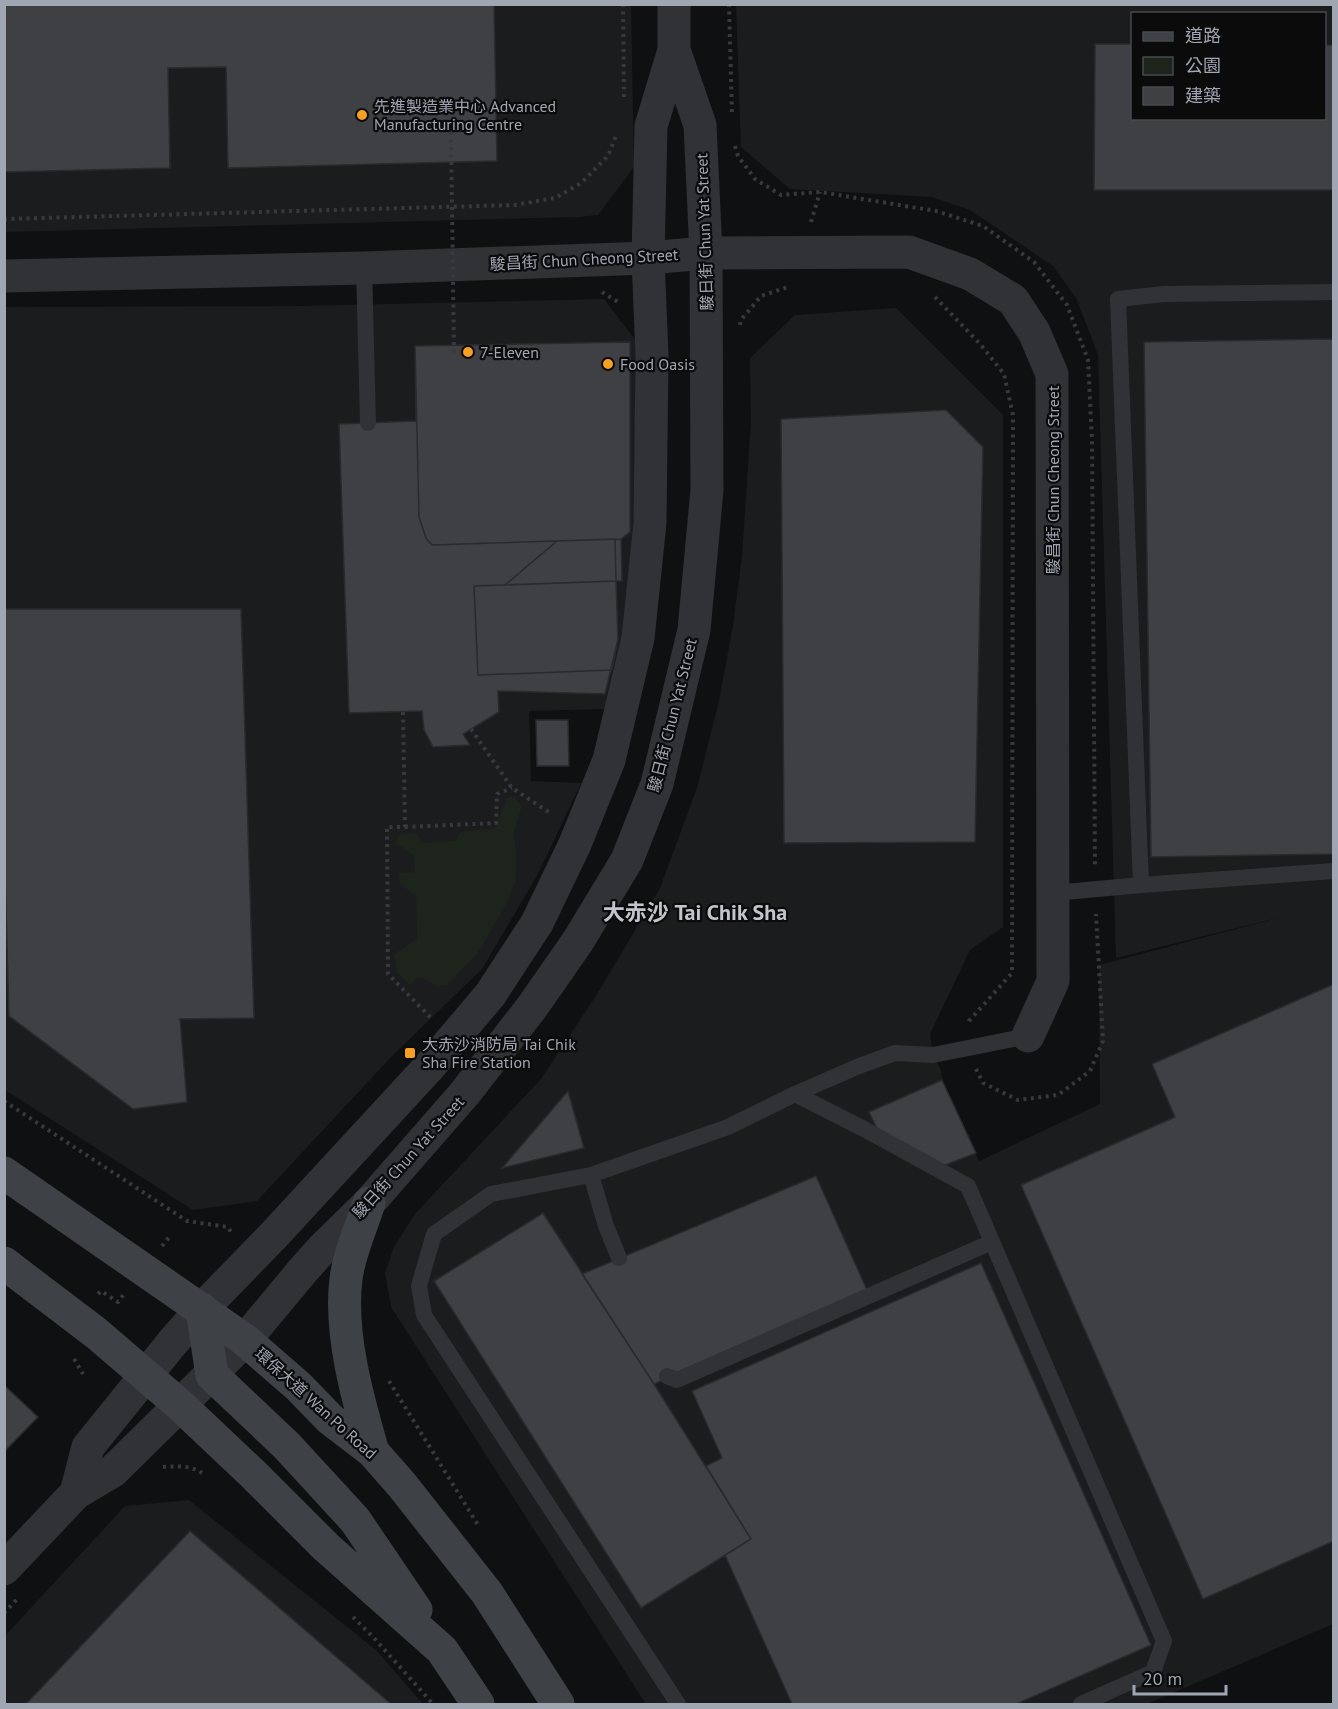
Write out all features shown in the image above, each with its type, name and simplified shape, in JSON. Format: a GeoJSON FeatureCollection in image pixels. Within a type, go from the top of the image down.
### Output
{"type":"FeatureCollection","features":[{"type":"Feature","properties":{"kind":"main road","name":"環保大道 Wan Po Road"},"geometry":{"type":"LineString","coordinates":[[4,1173],[245,1340],[298,1386],[330,1419],[373,1452],[402,1485],[487,1593],[558,1704]]}},
{"type":"Feature","properties":{"kind":"main road"},"geometry":{"type":"LineString","coordinates":[[369,1203],[350,1259],[346,1279],[345,1331],[373,1452]]}},
{"type":"Feature","properties":{"kind":"main road"},"geometry":{"type":"LineString","coordinates":[[4,1263],[96,1333],[180,1405],[326,1547],[442,1650]]}},
{"type":"Feature","properties":{"kind":"main road"},"geometry":{"type":"LineString","coordinates":[[202,1309],[212,1375],[287,1446],[355,1520],[478,1704]]}},
{"type":"Feature","properties":{"kind":"street","name":"駿日街 Chun Yat Street"},"geometry":{"type":"LineString","coordinates":[[76,1493],[88,1447],[146,1375],[202,1309],[260,1250],[421,1076],[490,995],[537,923],[574,844],[609,760],[638,638],[650,523],[652,356],[648,258],[651,126],[674,50],[674,4]]}},
{"type":"Feature","properties":{"kind":"street","name":"駿日街 Chun Yat Street"},"geometry":{"type":"LineString","coordinates":[[4,1569],[76,1493],[113,1471],[212,1375],[245,1340],[305,1268],[369,1203],[465,1093],[532,1006],[578,941],[627,860],[657,784],[694,630],[707,490],[706,253],[700,125],[674,50]]}},
{"type":"Feature","properties":{"kind":"street","name":"駿昌街 Chun Cheong Street"},"geometry":{"type":"LineString","coordinates":[[4,276],[364,268],[648,258],[706,253],[909,252],[970,274],[1013,300],[1034,332],[1052,374],[1053,981],[1028,1036]]}},
{"type":"Feature","properties":{"kind":"lane"},"geometry":{"type":"LineString","coordinates":[[364,268],[368,423]]}},
{"type":"Feature","properties":{"kind":"lane"},"geometry":{"type":"LineString","coordinates":[[1141,885],[1118,299],[1164,294],[1334,292]]}},
{"type":"Feature","properties":{"kind":"lane"},"geometry":{"type":"LineString","coordinates":[[1053,893],[1334,871]]}},
{"type":"Feature","properties":{"kind":"lane"},"geometry":{"type":"LineString","coordinates":[[678,1704],[424,1315],[419,1286],[434,1234],[491,1194],[591,1175],[728,1127],[795,1094],[895,1053],[933,1055],[1028,1036]]}},
{"type":"Feature","properties":{"kind":"lane"},"geometry":{"type":"LineString","coordinates":[[795,1094],[968,1186],[1164,1641],[1153,1672],[1081,1704]]}},
{"type":"Feature","properties":{"kind":"lane"},"geometry":{"type":"LineString","coordinates":[[591,1175],[606,1226],[619,1258]]}},
{"type":"Feature","properties":{"kind":"lane"},"geometry":{"type":"LineString","coordinates":[[667,1376],[677,1380],[992,1242]]}},
{"type":"Feature","properties":{"kind":"path"},"geometry":{"type":"LineString","coordinates":[[623,4],[624,105]]}},
{"type":"Feature","properties":{"kind":"path"},"geometry":{"type":"LineString","coordinates":[[729,4],[733,119]]}},
{"type":"Feature","properties":{"kind":"path"},"geometry":{"type":"LineString","coordinates":[[4,219],[515,205],[555,198],[581,183],[608,156],[620,126]]}},
{"type":"Feature","properties":{"kind":"path"},"geometry":{"type":"LineString","coordinates":[[452,132],[454,356]]}},
{"type":"Feature","properties":{"kind":"path"},"geometry":{"type":"LineString","coordinates":[[733,142],[738,156],[755,179],[781,195],[820,192]]}},
{"type":"Feature","properties":{"kind":"path"},"geometry":{"type":"LineString","coordinates":[[738,330],[741,320],[761,296],[790,286]]}},
{"type":"Feature","properties":{"kind":"path"},"geometry":{"type":"LineString","coordinates":[[403,712],[405,827]]}},
{"type":"Feature","properties":{"kind":"path"},"geometry":{"type":"LineString","coordinates":[[471,729],[512,788],[555,816]]}},
{"type":"Feature","properties":{"kind":"path"},"geometry":{"type":"LineString","coordinates":[[431,1018],[388,974],[387,827],[496,823],[497,794],[512,788]]}},
{"type":"Feature","properties":{"kind":"path"},"geometry":{"type":"LineString","coordinates":[[4,1101],[187,1221],[228,1227]]}},
{"type":"Feature","properties":{"kind":"shaded area","name":"先進製造業中心 Advanced Manufacturing Centre"},"geometry":{"type":"Polygon","coordinates":[[[4,5],[631,5],[634,167],[598,215],[5,232],[4,5]]]}},
{"type":"Feature","properties":{"kind":"shaded area"},"geometry":{"type":"Polygon","coordinates":[[[736,5],[1333,5],[1333,1624],[1147,1704],[646,1704],[391,1307],[385,1273],[394,1247],[415,1214],[541,1079],[599,991],[660,888],[697,788],[719,701],[733,625],[742,556],[751,422],[750,358],[795,315],[896,308],[1003,415],[1003,927],[970,950],[930,1034],[933,1055],[941,1070],[942,1080],[979,1161],[1100,1104],[1099,965],[1289,915],[1116,958],[1098,355],[1076,298],[1053,266],[970,210],[932,197],[790,189],[741,147],[736,5]]]}},
{"type":"Feature","properties":{"kind":"shaded area"},"geometry":{"type":"Polygon","coordinates":[[[604,299],[636,341],[633,592],[605,709],[529,711],[531,781],[581,783],[538,874],[482,969],[392,1056],[257,1201],[193,1210],[5,1090],[4,307],[300,306],[604,299]]]}},
{"type":"Feature","properties":{"kind":"shaded area"},"geometry":{"type":"Polygon","coordinates":[[[189,1500],[376,1650],[423,1704],[5,1704],[4,1637],[125,1506],[189,1500]]]}},
{"type":"Feature","properties":{"kind":"green space"},"geometry":{"type":"Polygon","coordinates":[[[514,796],[522,806],[514,832],[517,865],[515,882],[509,899],[478,953],[447,985],[437,986],[423,978],[416,979],[410,985],[397,972],[394,954],[417,939],[416,896],[400,884],[399,873],[415,872],[414,856],[395,843],[399,834],[417,833],[421,843],[455,841],[460,832],[495,828],[507,798],[514,796]]]}},
{"type":"Feature","properties":{"kind":"building","name":"先進製造業中心 Advanced Manufacturing Centre"},"geometry":{"type":"Polygon","coordinates":[[[4,4],[494,4],[497,161],[228,168],[226,67],[168,68],[170,168],[4,172],[4,4]]]}},
{"type":"Feature","properties":{"kind":"building"},"geometry":{"type":"Polygon","coordinates":[[[1095,44],[1131,44],[1131,120],[1326,120],[1326,45],[1334,45],[1334,190],[1094,190],[1095,44]]]}},
{"type":"Feature","properties":{"kind":"building"},"geometry":{"type":"Polygon","coordinates":[[[1334,339],[1334,854],[1151,857],[1144,342],[1334,339]]]}},
{"type":"Feature","properties":{"kind":"building"},"geometry":{"type":"Polygon","coordinates":[[[630,342],[630,532],[621,539],[432,545],[426,538],[419,517],[415,346],[630,342]]]}},
{"type":"Feature","properties":{"kind":"building"},"geometry":{"type":"Polygon","coordinates":[[[630,342],[630,532],[621,539],[622,581],[616,581],[618,639],[605,694],[498,691],[499,712],[463,734],[470,745],[433,747],[424,730],[422,711],[349,713],[339,424],[416,421],[415,346],[630,342]]]}},
{"type":"Feature","properties":{"kind":"building"},"geometry":{"type":"Polygon","coordinates":[[[946,410],[983,447],[975,842],[784,843],[781,419],[946,410]]]}},
{"type":"Feature","properties":{"kind":"building"},"geometry":{"type":"Polygon","coordinates":[[[615,539],[616,581],[505,585],[557,541],[615,539]]]}},
{"type":"Feature","properties":{"kind":"building"},"geometry":{"type":"Polygon","coordinates":[[[616,581],[618,639],[612,670],[478,675],[474,586],[616,581]]]}},
{"type":"Feature","properties":{"kind":"building"},"geometry":{"type":"Polygon","coordinates":[[[4,609],[241,609],[254,1018],[180,1019],[187,1102],[133,1109],[9,1016],[4,841],[4,609]]]}},
{"type":"Feature","properties":{"kind":"building"},"geometry":{"type":"Polygon","coordinates":[[[536,720],[568,720],[569,766],[537,766],[536,720]]]}},
{"type":"Feature","properties":{"kind":"building"},"geometry":{"type":"Polygon","coordinates":[[[1334,984],[1334,1541],[1203,1599],[1021,1185],[1175,1117],[1152,1064],[1334,984]]]}},
{"type":"Feature","properties":{"kind":"building"},"geometry":{"type":"Polygon","coordinates":[[[942,1080],[976,1153],[943,1166],[880,1135],[869,1112],[942,1080]]]}},
{"type":"Feature","properties":{"kind":"building"},"geometry":{"type":"Polygon","coordinates":[[[568,1091],[584,1148],[502,1168],[568,1091]]]}},
{"type":"Feature","properties":{"kind":"building"},"geometry":{"type":"Polygon","coordinates":[[[816,1176],[867,1290],[654,1384],[582,1274],[816,1176]]]}},
{"type":"Feature","properties":{"kind":"building"},"geometry":{"type":"Polygon","coordinates":[[[543,1213],[751,1539],[641,1608],[434,1281],[543,1213]]]}},
{"type":"Feature","properties":{"kind":"building"},"geometry":{"type":"Polygon","coordinates":[[[981,1263],[1151,1645],[1016,1704],[792,1704],[725,1555],[751,1539],[706,1466],[722,1458],[692,1391],[981,1263]]]}},
{"type":"Feature","properties":{"kind":"building"},"geometry":{"type":"Polygon","coordinates":[[[4,1385],[38,1417],[4,1452],[4,1385]]]}},
{"type":"Feature","properties":{"kind":"building"},"geometry":{"type":"Polygon","coordinates":[[[190,1531],[391,1704],[26,1704],[190,1531]]]}},
{"type":"Feature","properties":{"kind":"place","name":"先進製造業中心 Advanced Manufacturing Centre"},"geometry":{"type":"Point","coordinates":[362,115]}},
{"type":"Feature","properties":{"kind":"place","name":"7-Eleven"},"geometry":{"type":"Point","coordinates":[468,352]}},
{"type":"Feature","properties":{"kind":"place","name":"Food Oasis"},"geometry":{"type":"Point","coordinates":[608,364]}},
{"type":"Feature","properties":{"kind":"place","name":"大赤沙消防局 Tai Chik Sha Fire Station"},"geometry":{"type":"Point","coordinates":[410,1053]}},
{"type":"Feature","properties":{"kind":"district","name":"大赤沙 Tai Chik Sha"},"geometry":{"type":"Point","coordinates":[695,912]}}]}
